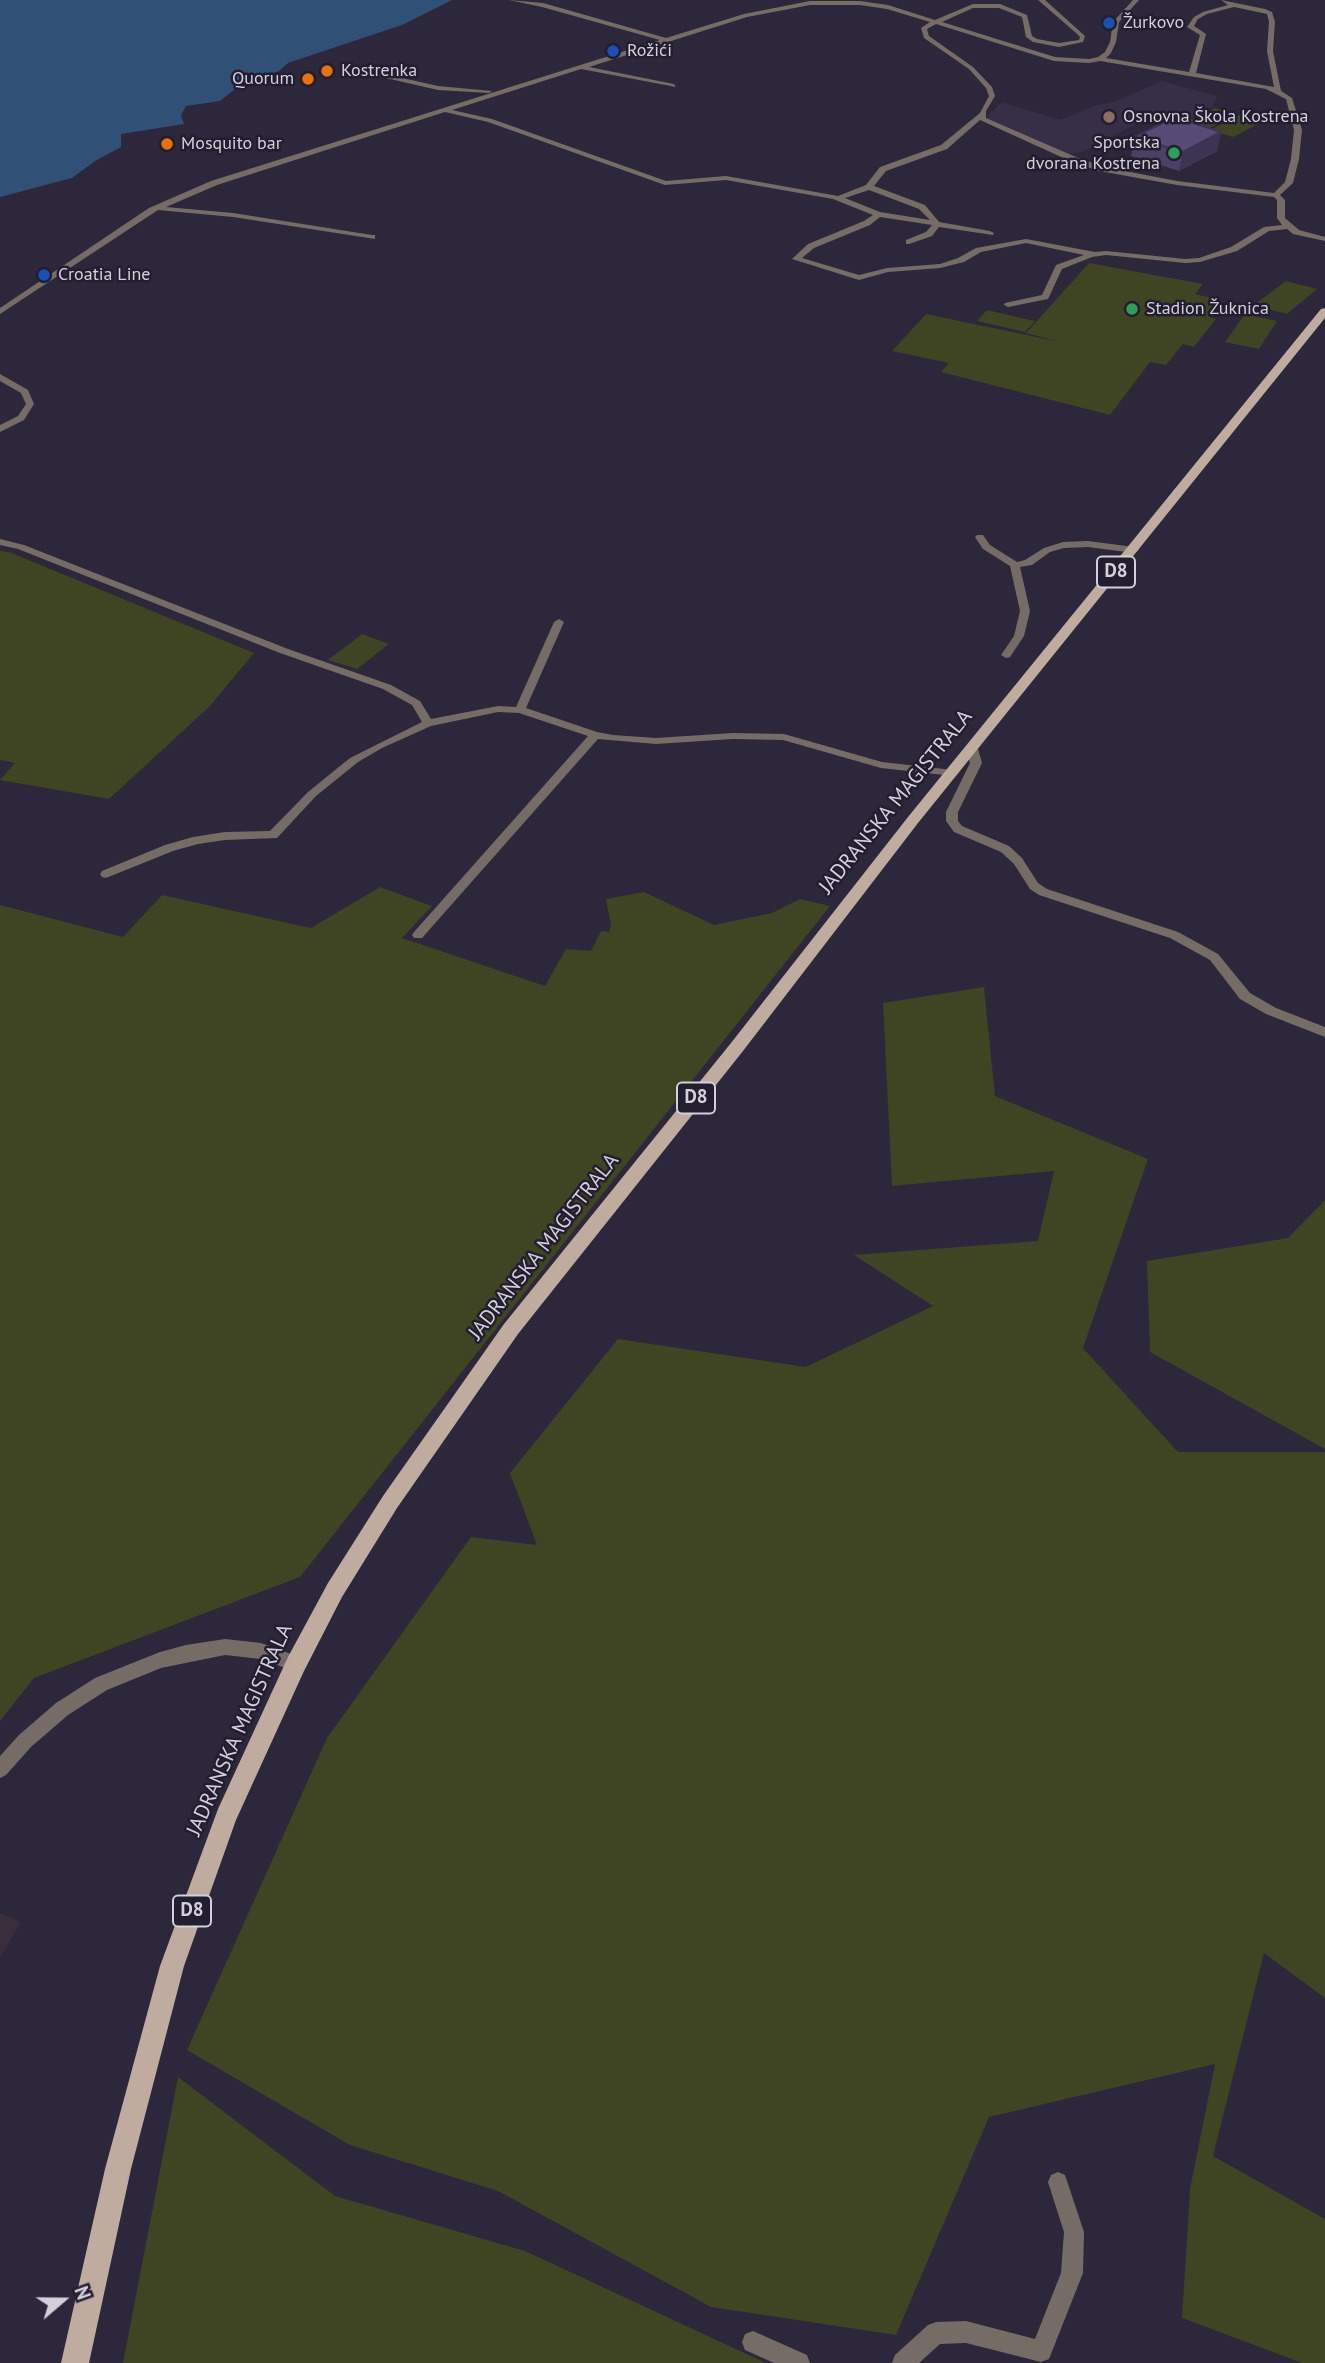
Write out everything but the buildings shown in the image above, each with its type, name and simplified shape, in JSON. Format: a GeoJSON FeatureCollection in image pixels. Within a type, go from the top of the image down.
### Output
{"type":"FeatureCollection","features":[{"type":"Feature","properties":{"kind":"main road","name":"JADRANSKA MAGISTRALA"},"geometry":{"type":"LineString","coordinates":[[75,2363],[118,2169],[172,1966],[226,1817],[296,1664],[335,1590],[390,1502],[511,1329],[972,749],[1325,311]]}},
{"type":"Feature","properties":{"kind":"street"},"geometry":{"type":"LineString","coordinates":[[512,0],[543,5],[666,40]]}},
{"type":"Feature","properties":{"kind":"street"},"geometry":{"type":"LineString","coordinates":[[924,32],[927,25],[936,20],[973,6],[1000,6],[1024,16],[1029,37],[1035,41],[1059,45],[1081,41],[1083,37],[1041,0]]}},
{"type":"Feature","properties":{"kind":"street"},"geometry":{"type":"LineString","coordinates":[[1100,59],[1108,53],[1113,42],[1116,22],[1136,0]]}},
{"type":"Feature","properties":{"kind":"street"},"geometry":{"type":"LineString","coordinates":[[1224,0],[1270,13],[1272,63],[1278,90]]}},
{"type":"Feature","properties":{"kind":"street"},"geometry":{"type":"LineString","coordinates":[[0,312],[157,207],[214,183],[746,15],[810,3],[834,2],[888,7],[1054,59],[1100,59],[1278,90],[1289,98],[1298,130],[1289,183],[1276,195]]}},
{"type":"Feature","properties":{"kind":"street"},"geometry":{"type":"LineString","coordinates":[[1192,75],[1202,34],[1190,27],[1196,18],[1205,13],[1234,5]]}},
{"type":"Feature","properties":{"kind":"street"},"geometry":{"type":"LineString","coordinates":[[924,32],[956,27]]}},
{"type":"Feature","properties":{"kind":"street"},"geometry":{"type":"LineString","coordinates":[[838,198],[869,187],[883,169],[944,147],[981,116],[992,96],[989,87],[976,73],[931,41],[924,32]]}},
{"type":"Feature","properties":{"kind":"street"},"geometry":{"type":"LineString","coordinates":[[580,67],[674,86]]}},
{"type":"Feature","properties":{"kind":"street"},"geometry":{"type":"LineString","coordinates":[[342,76],[354,69],[439,89],[501,92]]}},
{"type":"Feature","properties":{"kind":"street"},"geometry":{"type":"LineString","coordinates":[[353,78],[369,81],[394,78]]}},
{"type":"Feature","properties":{"kind":"street"},"geometry":{"type":"LineString","coordinates":[[441,110],[490,120],[665,183],[726,178],[838,198],[878,214],[990,233]]}},
{"type":"Feature","properties":{"kind":"street"},"geometry":{"type":"LineString","coordinates":[[981,116],[983,120],[1102,169],[1177,183],[1276,195],[1282,204],[1281,218],[1288,227]]}},
{"type":"Feature","properties":{"kind":"street"},"geometry":{"type":"LineString","coordinates":[[869,187],[922,207],[937,224]]}},
{"type":"Feature","properties":{"kind":"street"},"geometry":{"type":"LineString","coordinates":[[157,207],[233,215],[372,237]]}},
{"type":"Feature","properties":{"kind":"street"},"geometry":{"type":"LineString","coordinates":[[878,214],[867,223],[811,246],[796,259],[859,278],[887,270],[940,266],[961,260],[979,250],[1026,241],[1097,255],[1200,260],[1234,249],[1267,229],[1288,227],[1325,239]]}},
{"type":"Feature","properties":{"kind":"street"},"geometry":{"type":"LineString","coordinates":[[909,242],[929,234],[937,224]]}},
{"type":"Feature","properties":{"kind":"street"},"geometry":{"type":"LineString","coordinates":[[1008,305],[1045,297],[1059,267],[1097,255]]}},
{"type":"Feature","properties":{"kind":"street"},"geometry":{"type":"LineString","coordinates":[[0,377],[22,389],[29,396],[30,404],[21,418],[0,429]]}},
{"type":"Feature","properties":{"kind":"street"},"geometry":{"type":"LineString","coordinates":[[980,537],[986,547],[1015,565],[1028,563],[1047,550],[1063,545],[1088,544],[1134,550]]}},
{"type":"Feature","properties":{"kind":"street"},"geometry":{"type":"LineString","coordinates":[[0,542],[21,547],[284,651],[387,687],[416,703],[428,723]]}},
{"type":"Feature","properties":{"kind":"street"},"geometry":{"type":"LineString","coordinates":[[1006,655],[1019,636],[1026,611],[1015,565]]}},
{"type":"Feature","properties":{"kind":"street"},"geometry":{"type":"LineString","coordinates":[[520,710],[559,622]]}},
{"type":"Feature","properties":{"kind":"street"},"geometry":{"type":"LineString","coordinates":[[106,874],[169,848],[197,840],[225,836],[273,835],[297,807],[354,760],[428,723],[466,713],[520,710],[595,734],[656,741],[733,736],[784,737],[881,765],[953,774]]}},
{"type":"Feature","properties":{"kind":"street"},"geometry":{"type":"LineString","coordinates":[[418,935],[595,734]]}},
{"type":"Feature","properties":{"kind":"street"},"geometry":{"type":"LineString","coordinates":[[972,749],[976,763],[952,812],[952,821],[958,829],[1005,849],[1043,892],[1174,935],[1214,957],[1245,996],[1270,1011],[1325,1032]]}},
{"type":"Feature","properties":{"kind":"street"},"geometry":{"type":"LineString","coordinates":[[0,1769],[25,1741],[62,1709],[101,1684],[160,1660],[225,1647],[261,1651],[296,1664]]}},
{"type":"Feature","properties":{"kind":"street"},"geometry":{"type":"LineString","coordinates":[[903,2363],[936,2333],[966,2332],[1041,2351],[1072,2273],[1074,2232],[1058,2182]]}},
{"type":"Feature","properties":{"kind":"street"},"geometry":{"type":"LineString","coordinates":[[753,2342],[799,2363]]}},
{"type":"Feature","properties":{"kind":"shaded area","name":"Osnovna Škola Kostrena"},"geometry":{"type":"Polygon","coordinates":[[[1162,81],[1217,96],[1213,107],[1182,123],[1154,115],[1082,152],[1070,154],[988,119],[989,114],[1002,102],[1060,120],[1094,106],[1114,102],[1162,81]]]}},
{"type":"Feature","properties":{"kind":"shaded area"},"geometry":{"type":"Polygon","coordinates":[[[0,1913],[21,1922],[0,1958],[0,1913]]]}},
{"type":"Feature","properties":{"kind":"green space"},"geometry":{"type":"Polygon","coordinates":[[[1215,108],[1237,114],[1208,129],[1186,122],[1215,108]]]}},
{"type":"Feature","properties":{"kind":"green space"},"geometry":{"type":"Polygon","coordinates":[[[1239,115],[1262,122],[1233,137],[1210,130],[1239,115]]]}},
{"type":"Feature","properties":{"kind":"green space"},"geometry":{"type":"Polygon","coordinates":[[[1089,263],[1203,284],[1195,294],[1223,301],[1209,317],[1216,319],[1194,347],[1183,344],[1166,365],[1150,362],[1110,415],[941,372],[949,363],[892,351],[926,314],[1060,342],[1026,333],[1089,263]]]}},
{"type":"Feature","properties":{"kind":"green space"},"geometry":{"type":"Polygon","coordinates":[[[1286,281],[1317,289],[1287,314],[1254,305],[1286,281]]]}},
{"type":"Feature","properties":{"kind":"green space"},"geometry":{"type":"Polygon","coordinates":[[[987,310],[1035,321],[1025,332],[977,321],[987,310]]]}},
{"type":"Feature","properties":{"kind":"green space"},"geometry":{"type":"Polygon","coordinates":[[[1245,314],[1277,321],[1259,349],[1225,342],[1245,314]]]}},
{"type":"Feature","properties":{"kind":"green space"},"geometry":{"type":"Polygon","coordinates":[[[0,551],[9,552],[254,653],[210,706],[109,799],[0,780],[15,763],[0,760],[0,551]]]}},
{"type":"Feature","properties":{"kind":"green space"},"geometry":{"type":"Polygon","coordinates":[[[362,634],[389,644],[357,669],[328,660],[362,634]]]}},
{"type":"Feature","properties":{"kind":"green space"},"geometry":{"type":"Polygon","coordinates":[[[380,887],[432,906],[402,938],[545,986],[566,949],[591,951],[601,931],[609,932],[611,925],[606,899],[644,892],[714,925],[772,913],[800,899],[830,906],[300,1577],[34,1678],[0,1721],[0,905],[123,937],[162,895],[311,928],[380,887]]]}},
{"type":"Feature","properties":{"kind":"green space"},"geometry":{"type":"Polygon","coordinates":[[[984,987],[995,1096],[1148,1159],[1083,1348],[1178,1452],[1325,1452],[1325,1998],[1264,1953],[1213,2156],[1325,2219],[1325,2363],[1302,2363],[1182,2318],[1190,2189],[1215,2064],[989,2117],[896,2335],[711,2307],[498,2191],[350,2145],[187,2050],[327,1738],[471,1537],[537,1545],[510,1473],[618,1339],[806,1367],[933,1306],[854,1255],[1038,1241],[1054,1171],[892,1186],[883,1003],[984,987]]]}},
{"type":"Feature","properties":{"kind":"green space"},"geometry":{"type":"Polygon","coordinates":[[[1325,1200],[1325,1449],[1150,1352],[1147,1261],[1288,1238],[1325,1200]]]}},
{"type":"Feature","properties":{"kind":"green space"},"geometry":{"type":"Polygon","coordinates":[[[178,2077],[335,2196],[525,2251],[766,2363],[123,2363],[178,2077]]]}},
{"type":"Feature","properties":{"kind":"water"},"geometry":{"type":"Polygon","coordinates":[[[0,0],[452,0],[402,25],[288,63],[279,71],[240,85],[220,101],[186,106],[181,115],[184,124],[121,134],[121,147],[72,178],[0,197],[0,0]]]}},
{"type":"Feature","properties":{"kind":"place","name":"Žurkovo"},"geometry":{"type":"Point","coordinates":[1109,23]}},
{"type":"Feature","properties":{"kind":"place","name":"Rožići"},"geometry":{"type":"Point","coordinates":[613,51]}},
{"type":"Feature","properties":{"kind":"place","name":"Kostrenka"},"geometry":{"type":"Point","coordinates":[327,71]}},
{"type":"Feature","properties":{"kind":"place","name":"Quorum"},"geometry":{"type":"Point","coordinates":[308,79]}},
{"type":"Feature","properties":{"kind":"place","name":"Osnovna Škola Kostrena"},"geometry":{"type":"Point","coordinates":[1109,117]}},
{"type":"Feature","properties":{"kind":"place","name":"Mosquito bar"},"geometry":{"type":"Point","coordinates":[167,144]}},
{"type":"Feature","properties":{"kind":"place","name":"Sportska dvorana Kostrena"},"geometry":{"type":"Point","coordinates":[1174,153]}},
{"type":"Feature","properties":{"kind":"place","name":"Croatia Line"},"geometry":{"type":"Point","coordinates":[44,275]}},
{"type":"Feature","properties":{"kind":"place","name":"Stadion Žuknica"},"geometry":{"type":"Point","coordinates":[1132,309]}}]}
